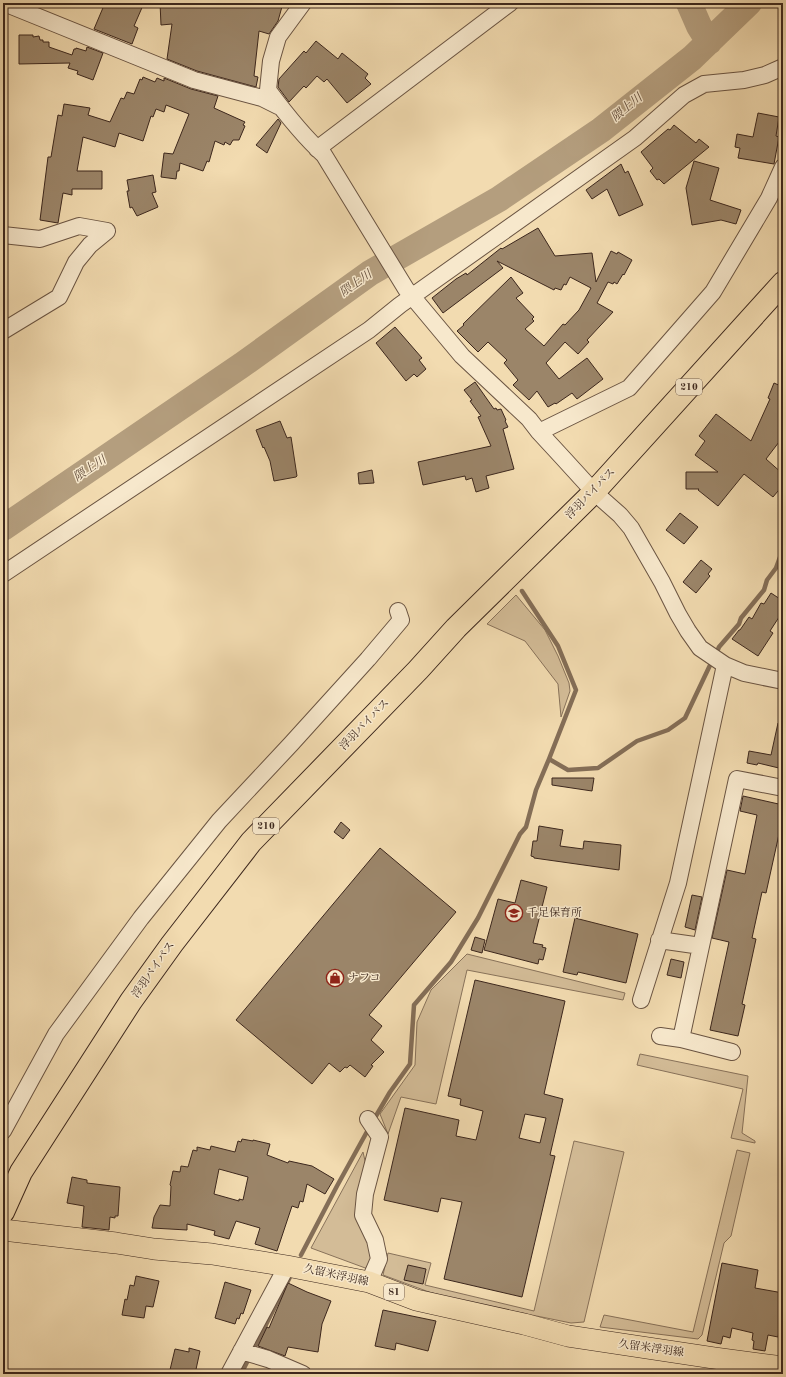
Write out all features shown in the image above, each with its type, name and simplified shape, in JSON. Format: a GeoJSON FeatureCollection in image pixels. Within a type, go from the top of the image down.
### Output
{"type":"FeatureCollection","features":[{"type":"Feature","properties":{"kind":"highway","name":"浮羽バイパス"},"geometry":{"type":"LineString","coordinates":[[3,1212],[21,1172],[132,1001],[172,944],[251,842],[418,670],[456,628],[594,492],[783,283]]}},
{"type":"Feature","properties":{"kind":"main road","name":"久留米浮羽線"},"geometry":{"type":"LineString","coordinates":[[3,1230],[116,1243],[154,1249],[212,1254],[288,1266],[369,1282],[416,1300],[524,1324],[568,1336],[783,1367]]}},
{"type":"Feature","properties":{"kind":"street"},"geometry":{"type":"LineString","coordinates":[[4,3],[194,80],[262,98],[281,108]]}},
{"type":"Feature","properties":{"kind":"street"},"geometry":{"type":"LineString","coordinates":[[303,3],[278,36],[272,61],[268,90],[281,108],[321,152],[409,293],[462,356],[525,414],[539,432],[594,492],[620,515],[630,528],[662,582],[685,626],[700,648],[725,665],[744,673],[783,681]]}},
{"type":"Feature","properties":{"kind":"street"},"geometry":{"type":"LineString","coordinates":[[321,152],[510,3]]}},
{"type":"Feature","properties":{"kind":"street"},"geometry":{"type":"LineString","coordinates":[[3,574],[369,330],[409,293],[635,138],[684,96],[704,84],[744,80],[765,75],[783,67]]}},
{"type":"Feature","properties":{"kind":"street"},"geometry":{"type":"LineString","coordinates":[[539,432],[629,388],[713,292],[769,198],[783,167]]}},
{"type":"Feature","properties":{"kind":"street"},"geometry":{"type":"LineString","coordinates":[[3,235],[40,240],[79,226],[107,231],[90,245],[76,262],[59,297],[3,331]]}},
{"type":"Feature","properties":{"kind":"street"},"geometry":{"type":"LineString","coordinates":[[3,1131],[56,1034],[141,918],[219,821],[322,710],[401,620],[398,611]]}},
{"type":"Feature","properties":{"kind":"street"},"geometry":{"type":"LineString","coordinates":[[640,1000],[678,883],[725,665]]}},
{"type":"Feature","properties":{"kind":"street"},"geometry":{"type":"LineString","coordinates":[[681,1039],[737,779],[783,788]]}},
{"type":"Feature","properties":{"kind":"street"},"geometry":{"type":"LineString","coordinates":[[659,940],[700,946]]}},
{"type":"Feature","properties":{"kind":"street"},"geometry":{"type":"LineString","coordinates":[[660,1036],[681,1039],[732,1052]]}},
{"type":"Feature","properties":{"kind":"street"},"geometry":{"type":"LineString","coordinates":[[369,1282],[379,1259],[375,1240],[363,1215],[365,1194],[380,1137],[372,1125]]}},
{"type":"Feature","properties":{"kind":"street"},"geometry":{"type":"LineString","coordinates":[[229,1374],[288,1266]]}},
{"type":"Feature","properties":{"kind":"street"},"geometry":{"type":"LineString","coordinates":[[241,1351],[268,1359],[303,1374]]}},
{"type":"Feature","properties":{"kind":"shaded area"},"geometry":{"type":"Polygon","coordinates":[[[516,595],[545,630],[569,683],[570,691],[561,717],[558,684],[525,641],[487,624],[516,595]]]}},
{"type":"Feature","properties":{"kind":"shaded area"},"geometry":{"type":"Polygon","coordinates":[[[467,954],[625,993],[623,1000],[467,970],[436,1104],[401,1097],[388,1134],[380,1114],[415,1065],[417,1022],[431,990],[467,954]]]}},
{"type":"Feature","properties":{"kind":"shaded area"},"geometry":{"type":"Polygon","coordinates":[[[640,1054],[748,1076],[742,1133],[755,1141],[755,1143],[731,1138],[743,1089],[637,1065],[640,1054]]]}},
{"type":"Feature","properties":{"kind":"shaded area"},"geometry":{"type":"Polygon","coordinates":[[[574,1141],[624,1152],[584,1322],[571,1323],[458,1300],[429,1292],[383,1275],[388,1253],[431,1263],[425,1285],[534,1311],[574,1141]]]}},
{"type":"Feature","properties":{"kind":"shaded area"},"geometry":{"type":"Polygon","coordinates":[[[737,1150],[750,1153],[731,1236],[724,1243],[702,1335],[698,1339],[600,1327],[604,1315],[693,1332],[737,1150]]]}},
{"type":"Feature","properties":{"kind":"shaded area"},"geometry":{"type":"Polygon","coordinates":[[[363,1152],[366,1165],[372,1252],[368,1269],[311,1248],[363,1152]]]}},
{"type":"Feature","properties":{"kind":"building"},"geometry":{"type":"Polygon","coordinates":[[[105,3],[144,3],[134,26],[138,28],[132,44],[94,29],[105,3]]]}},
{"type":"Feature","properties":{"kind":"building"},"geometry":{"type":"Polygon","coordinates":[[[160,3],[283,3],[278,21],[269,34],[259,31],[254,76],[258,77],[256,87],[197,71],[167,59],[172,24],[161,25],[160,3]]]}},
{"type":"Feature","properties":{"kind":"building"},"geometry":{"type":"Polygon","coordinates":[[[19,35],[33,35],[33,37],[39,36],[40,40],[43,40],[43,42],[49,42],[49,47],[72,55],[74,49],[76,48],[86,51],[87,47],[103,53],[93,80],[77,74],[78,71],[68,68],[70,63],[19,64],[19,35]]]}},
{"type":"Feature","properties":{"kind":"building"},"geometry":{"type":"Polygon","coordinates":[[[316,41],[338,59],[342,53],[368,74],[365,78],[371,84],[347,103],[327,79],[324,82],[317,76],[306,88],[304,86],[289,102],[278,87],[279,79],[304,51],[306,53],[316,41]]]}},
{"type":"Feature","properties":{"kind":"building"},"geometry":{"type":"Polygon","coordinates":[[[143,77],[155,82],[157,78],[164,81],[164,78],[191,89],[218,96],[214,108],[245,122],[243,125],[245,126],[239,140],[233,140],[230,145],[225,142],[224,145],[215,141],[209,162],[207,161],[203,171],[180,163],[176,179],[161,177],[164,153],[173,154],[189,114],[166,105],[164,112],[156,109],[153,117],[151,116],[143,141],[119,133],[115,147],[83,137],[77,171],[102,171],[102,189],[72,189],[72,195],[63,193],[58,223],[40,220],[48,157],[51,157],[58,115],[62,116],[64,104],[90,108],[88,115],[110,122],[121,98],[124,99],[127,92],[134,94],[140,79],[142,80],[143,77]]]}},
{"type":"Feature","properties":{"kind":"building"},"geometry":{"type":"Polygon","coordinates":[[[758,113],[779,117],[776,136],[779,137],[774,164],[738,158],[740,148],[735,147],[737,134],[753,137],[758,113]]]}},
{"type":"Feature","properties":{"kind":"building"},"geometry":{"type":"Polygon","coordinates":[[[278,119],[281,123],[267,153],[256,145],[278,119]]]}},
{"type":"Feature","properties":{"kind":"building"},"geometry":{"type":"Polygon","coordinates":[[[674,125],[696,143],[699,139],[709,147],[664,184],[659,179],[657,180],[650,171],[653,168],[641,152],[668,129],[670,130],[674,125]]]}},
{"type":"Feature","properties":{"kind":"building"},"geometry":{"type":"Polygon","coordinates":[[[694,161],[719,168],[710,200],[741,210],[736,224],[721,220],[692,225],[686,188],[694,161]]]}},
{"type":"Feature","properties":{"kind":"building"},"geometry":{"type":"Polygon","coordinates":[[[621,164],[625,173],[628,171],[643,205],[619,216],[607,189],[592,199],[586,190],[621,164]]]}},
{"type":"Feature","properties":{"kind":"building"},"geometry":{"type":"Polygon","coordinates":[[[153,175],[156,192],[152,193],[158,207],[137,216],[132,207],[130,208],[127,180],[153,175]]]}},
{"type":"Feature","properties":{"kind":"building"},"geometry":{"type":"Polygon","coordinates":[[[538,228],[555,256],[592,253],[596,282],[611,251],[617,254],[618,252],[632,260],[617,284],[614,282],[613,284],[608,282],[597,303],[613,312],[587,340],[589,342],[578,354],[565,342],[546,363],[559,379],[587,358],[603,379],[577,399],[572,393],[556,404],[555,403],[548,407],[537,391],[529,400],[513,385],[518,380],[504,363],[507,360],[488,342],[478,352],[457,331],[511,277],[523,293],[516,298],[534,317],[532,319],[534,321],[525,329],[544,346],[563,324],[565,325],[579,310],[591,288],[570,277],[566,285],[564,284],[561,290],[555,288],[554,290],[497,261],[503,268],[443,313],[432,298],[456,279],[466,273],[467,275],[501,248],[502,249],[538,228]]]}},
{"type":"Feature","properties":{"kind":"building"},"geometry":{"type":"Polygon","coordinates":[[[395,327],[422,358],[419,360],[426,369],[417,377],[414,374],[406,381],[376,343],[395,327]]]}},
{"type":"Feature","properties":{"kind":"building"},"geometry":{"type":"Polygon","coordinates":[[[475,382],[494,409],[501,409],[506,420],[505,421],[508,427],[503,429],[514,469],[486,476],[489,488],[476,492],[472,478],[466,480],[465,476],[423,485],[418,462],[491,446],[478,417],[481,416],[470,401],[472,400],[464,390],[475,382]]]}},
{"type":"Feature","properties":{"kind":"building"},"geometry":{"type":"Polygon","coordinates":[[[774,383],[783,387],[783,434],[766,459],[783,474],[783,485],[773,497],[744,474],[718,506],[698,490],[699,489],[686,489],[686,472],[718,472],[695,455],[705,441],[699,436],[716,414],[751,441],[770,399],[768,398],[774,383]]]}},
{"type":"Feature","properties":{"kind":"building"},"geometry":{"type":"Polygon","coordinates":[[[280,421],[287,438],[291,437],[297,476],[274,481],[270,461],[256,430],[280,421]]]}},
{"type":"Feature","properties":{"kind":"building"},"geometry":{"type":"Polygon","coordinates":[[[372,470],[374,483],[359,484],[358,473],[372,470]]]}},
{"type":"Feature","properties":{"kind":"building"},"geometry":{"type":"Polygon","coordinates":[[[680,513],[698,527],[684,544],[666,530],[680,513]]]}},
{"type":"Feature","properties":{"kind":"building"},"geometry":{"type":"Polygon","coordinates":[[[701,560],[712,569],[708,574],[710,576],[696,593],[683,582],[701,560]]]}},
{"type":"Feature","properties":{"kind":"building"},"geometry":{"type":"Polygon","coordinates":[[[771,593],[783,601],[783,611],[770,631],[773,633],[758,656],[732,639],[749,617],[752,619],[761,603],[764,604],[771,593]]]}},
{"type":"Feature","properties":{"kind":"building"},"geometry":{"type":"Polygon","coordinates":[[[778,723],[783,723],[783,769],[758,763],[757,765],[747,763],[749,751],[771,755],[778,723]]]}},
{"type":"Feature","properties":{"kind":"building"},"geometry":{"type":"Polygon","coordinates":[[[552,778],[594,778],[592,791],[552,785],[552,778]]]}},
{"type":"Feature","properties":{"kind":"building"},"geometry":{"type":"Polygon","coordinates":[[[743,796],[783,805],[783,816],[766,893],[762,892],[752,938],[756,939],[742,1004],[745,1005],[738,1036],[710,1030],[729,942],[712,938],[727,870],[745,874],[757,815],[740,811],[743,796]]]}},
{"type":"Feature","properties":{"kind":"building"},"geometry":{"type":"Polygon","coordinates":[[[341,822],[350,830],[343,839],[334,832],[341,822]]]}},
{"type":"Feature","properties":{"kind":"building"},"geometry":{"type":"Polygon","coordinates":[[[539,826],[563,830],[560,846],[583,849],[584,841],[621,845],[619,870],[534,858],[531,856],[533,841],[537,841],[539,826]]]}},
{"type":"Feature","properties":{"kind":"building","name":"ナフコ"},"geometry":{"type":"Polygon","coordinates":[[[380,848],[456,912],[369,1015],[382,1026],[371,1040],[384,1052],[371,1065],[373,1066],[365,1077],[350,1065],[347,1068],[345,1067],[340,1072],[329,1063],[312,1084],[236,1020],[380,848]]]}},
{"type":"Feature","properties":{"kind":"building"},"geometry":{"type":"Polygon","coordinates":[[[521,880],[547,887],[533,943],[543,945],[542,947],[546,948],[543,960],[539,959],[538,964],[484,950],[498,899],[515,903],[521,880]]]}},
{"type":"Feature","properties":{"kind":"building"},"geometry":{"type":"Polygon","coordinates":[[[692,895],[702,897],[695,930],[685,927],[692,895]]]}},
{"type":"Feature","properties":{"kind":"building"},"geometry":{"type":"Polygon","coordinates":[[[575,918],[638,934],[626,983],[578,972],[577,975],[563,972],[575,918]]]}},
{"type":"Feature","properties":{"kind":"building"},"geometry":{"type":"Polygon","coordinates":[[[475,937],[485,940],[482,953],[471,950],[475,937]]]}},
{"type":"Feature","properties":{"kind":"building"},"geometry":{"type":"Polygon","coordinates":[[[671,959],[684,962],[681,978],[667,975],[671,959]]]}},
{"type":"Feature","properties":{"kind":"building"},"geometry":{"type":"Polygon","coordinates":[[[475,980],[565,1001],[544,1094],[563,1099],[550,1155],[555,1156],[522,1297],[444,1279],[462,1202],[441,1198],[438,1212],[384,1200],[405,1108],[459,1120],[456,1136],[476,1140],[483,1111],[460,1105],[461,1099],[448,1096],[475,980]],[[525,1114],[519,1138],[540,1143],[546,1118],[525,1114]]]}},
{"type":"Feature","properties":{"kind":"building"},"geometry":{"type":"Polygon","coordinates":[[[242,1139],[270,1144],[267,1155],[288,1163],[289,1161],[312,1166],[334,1179],[325,1194],[307,1184],[303,1202],[300,1201],[298,1208],[292,1206],[277,1251],[255,1244],[260,1228],[236,1221],[229,1239],[214,1235],[215,1231],[187,1224],[187,1230],[152,1228],[154,1217],[160,1205],[170,1206],[170,1185],[173,1171],[180,1172],[181,1166],[188,1167],[193,1150],[197,1151],[197,1147],[210,1150],[211,1146],[235,1152],[238,1141],[241,1142],[242,1139]],[[219,1169],[214,1194],[239,1201],[239,1199],[243,1200],[248,1177],[219,1169]]]}},
{"type":"Feature","properties":{"kind":"building"},"geometry":{"type":"Polygon","coordinates":[[[72,1177],[87,1180],[87,1183],[120,1187],[118,1216],[115,1216],[115,1218],[110,1217],[109,1230],[82,1227],[84,1206],[67,1203],[72,1177]]]}},
{"type":"Feature","properties":{"kind":"building"},"geometry":{"type":"Polygon","coordinates":[[[722,1263],[758,1270],[755,1288],[783,1293],[783,1315],[778,1337],[768,1335],[765,1351],[753,1349],[753,1333],[732,1328],[730,1338],[723,1336],[721,1344],[707,1341],[722,1263]]]}},
{"type":"Feature","properties":{"kind":"building"},"geometry":{"type":"Polygon","coordinates":[[[408,1265],[426,1269],[423,1284],[404,1280],[408,1265]]]}},
{"type":"Feature","properties":{"kind":"building"},"geometry":{"type":"Polygon","coordinates":[[[136,1276],[159,1281],[153,1307],[146,1306],[144,1318],[122,1315],[125,1299],[127,1300],[130,1285],[134,1286],[136,1276]]]}},
{"type":"Feature","properties":{"kind":"building"},"geometry":{"type":"Polygon","coordinates":[[[225,1282],[251,1290],[243,1314],[241,1313],[239,1319],[237,1318],[235,1324],[215,1318],[225,1282]]]}},
{"type":"Feature","properties":{"kind":"building"},"geometry":{"type":"Polygon","coordinates":[[[288,1283],[331,1301],[322,1324],[318,1352],[288,1347],[285,1356],[258,1346],[267,1327],[269,1328],[288,1283]]]}},
{"type":"Feature","properties":{"kind":"building"},"geometry":{"type":"Polygon","coordinates":[[[383,1310],[436,1321],[428,1351],[396,1343],[395,1350],[375,1346],[383,1310]]]}},
{"type":"Feature","properties":{"kind":"building"},"geometry":{"type":"Polygon","coordinates":[[[189,1348],[200,1351],[195,1374],[169,1374],[175,1349],[189,1352],[189,1348]]]}},
{"type":"Feature","properties":{"kind":"waterway","name":"隈上川"},"geometry":{"type":"LineString","coordinates":[[689,3],[699,26],[709,42]]}},
{"type":"Feature","properties":{"kind":"waterway","name":"隈上川"},"geometry":{"type":"LineString","coordinates":[[3,528],[242,365],[370,273],[499,199],[601,130],[692,58],[749,3]]}},
{"type":"Feature","properties":{"kind":"waterway"},"geometry":{"type":"LineString","coordinates":[[716,654],[719,647],[739,624],[741,618],[764,590],[767,580],[776,568],[783,549]]}},
{"type":"Feature","properties":{"kind":"waterway"},"geometry":{"type":"LineString","coordinates":[[522,591],[558,646],[576,690],[549,759]]}},
{"type":"Feature","properties":{"kind":"waterway"},"geometry":{"type":"LineString","coordinates":[[373,1121],[390,1092],[410,1064],[414,1005],[451,962],[478,918],[520,834],[526,827],[536,790],[549,759],[568,770],[598,768],[637,741],[668,730],[685,718],[712,661]]}},
{"type":"Feature","properties":{"kind":"waterway"},"geometry":{"type":"LineString","coordinates":[[301,1255],[369,1128]]}},
{"type":"Feature","properties":{"kind":"waterway"},"geometry":{"type":"LineString","coordinates":[[241,1374],[291,1275]]}},
{"type":"Feature","properties":{"kind":"place","name":"千足保育所"},"geometry":{"type":"Point","coordinates":[514,913]}},
{"type":"Feature","properties":{"kind":"place","name":"ナフコ"},"geometry":{"type":"Point","coordinates":[335,978]}}]}
